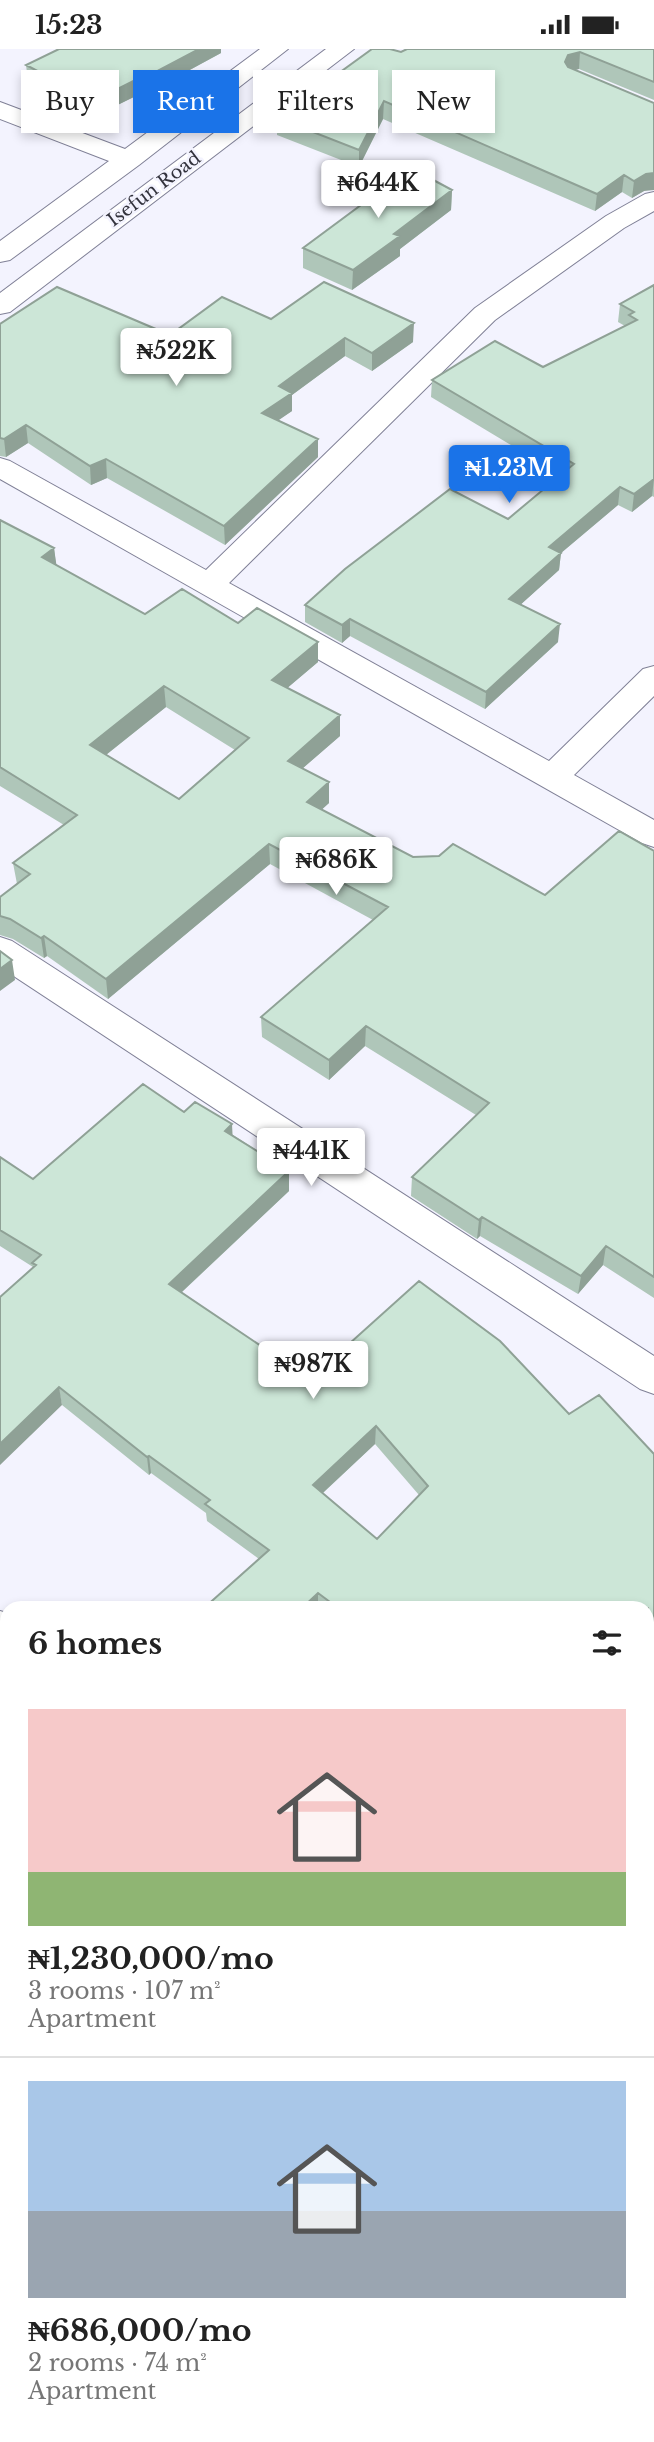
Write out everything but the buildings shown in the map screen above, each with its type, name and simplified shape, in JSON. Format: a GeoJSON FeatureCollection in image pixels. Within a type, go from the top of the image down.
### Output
{"type":"FeatureCollection","features":[{"type":"Feature","properties":{"kind":"street","name":"Isefun Road"},"geometry":{"type":"LineString","coordinates":[[0,254],[276,49]]}},
{"type":"Feature","properties":{"kind":"street","name":"Isefun Road"},"geometry":{"type":"LineString","coordinates":[[0,306],[342,49]]}},
{"type":"Feature","properties":{"kind":"street"},"geometry":{"type":"LineString","coordinates":[[0,110],[130,160]]}},
{"type":"Feature","properties":{"kind":"street"},"geometry":{"type":"LineString","coordinates":[[209,585],[485,314],[615,222],[654,200]]}},
{"type":"Feature","properties":{"kind":"street"},"geometry":{"type":"LineString","coordinates":[[0,467],[654,835]]}},
{"type":"Feature","properties":{"kind":"street"},"geometry":{"type":"LineString","coordinates":[[552,778],[654,677]]}},
{"type":"Feature","properties":{"kind":"street"},"geometry":{"type":"LineString","coordinates":[[0,950],[654,1377]]}}]}
